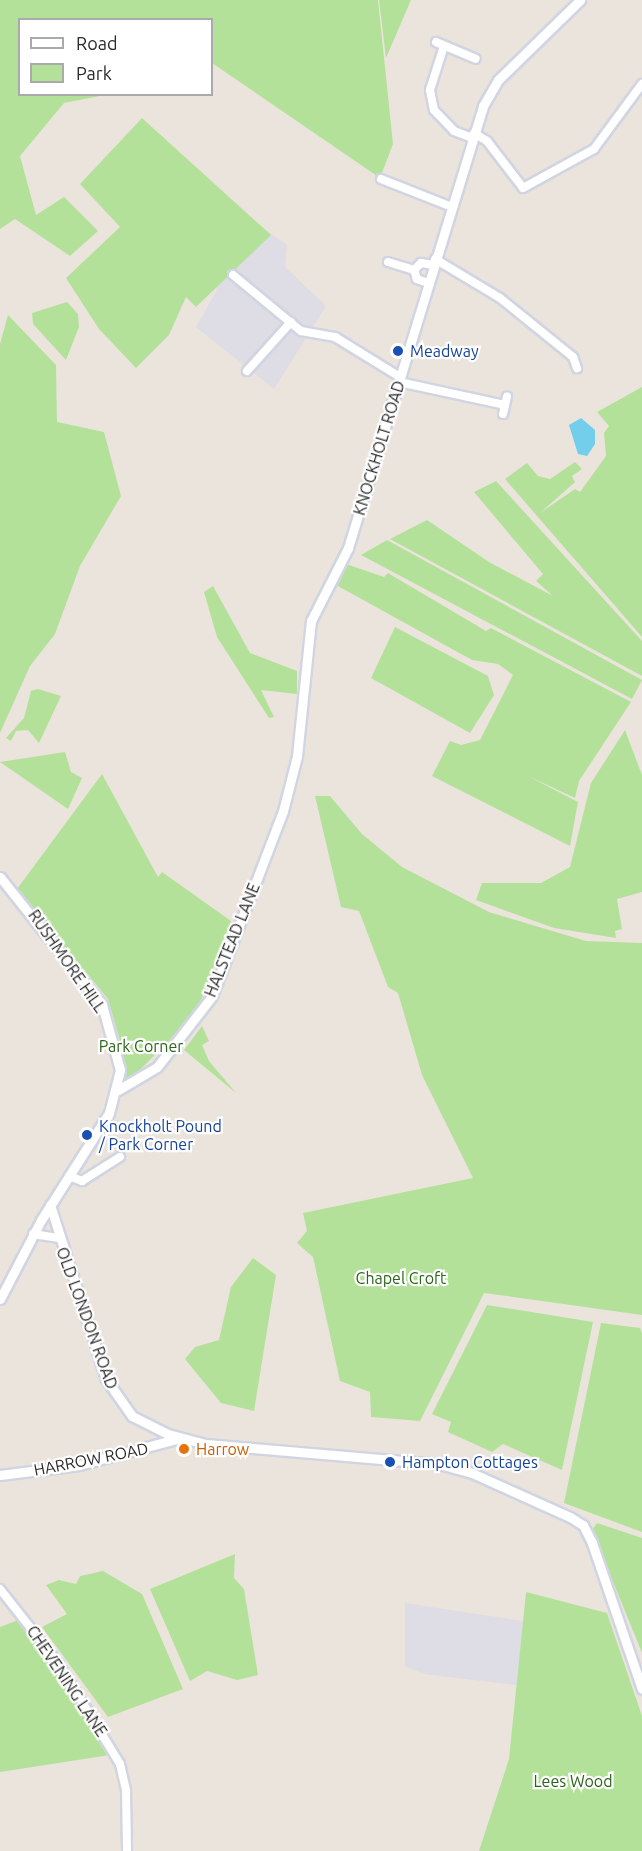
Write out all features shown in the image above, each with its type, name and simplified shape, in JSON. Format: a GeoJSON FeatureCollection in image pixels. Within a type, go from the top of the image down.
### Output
{"type":"FeatureCollection","features":[{"type":"Feature","properties":{"kind":"street","name":"KNOCKHOLT ROAD"},"geometry":{"type":"LineString","coordinates":[[297,756],[311,621],[348,548],[473,136],[498,80],[580,0]]}},
{"type":"Feature","properties":{"kind":"street"},"geometry":{"type":"LineString","coordinates":[[435,42],[476,59]]}},
{"type":"Feature","properties":{"kind":"street"},"geometry":{"type":"LineString","coordinates":[[444,46],[430,98],[440,119],[487,141],[523,188],[594,149],[642,84]]}},
{"type":"Feature","properties":{"kind":"street"},"geometry":{"type":"LineString","coordinates":[[381,178],[452,207]]}},
{"type":"Feature","properties":{"kind":"street"},"geometry":{"type":"LineString","coordinates":[[388,262],[414,270]]}},
{"type":"Feature","properties":{"kind":"street"},"geometry":{"type":"LineString","coordinates":[[414,270],[421,263],[434,262],[491,291],[573,357],[577,368]]}},
{"type":"Feature","properties":{"kind":"street"},"geometry":{"type":"LineString","coordinates":[[414,270],[417,279],[428,283]]}},
{"type":"Feature","properties":{"kind":"street"},"geometry":{"type":"LineString","coordinates":[[233,274],[307,334],[342,340],[399,379],[505,405]]}},
{"type":"Feature","properties":{"kind":"street"},"geometry":{"type":"LineString","coordinates":[[247,371],[291,322]]}},
{"type":"Feature","properties":{"kind":"street"},"geometry":{"type":"LineString","coordinates":[[503,414],[507,396]]}},
{"type":"Feature","properties":{"kind":"street","name":"HALSTEAD LANE"},"geometry":{"type":"LineString","coordinates":[[118,1090],[157,1067],[212,996],[283,811],[297,756]]}},
{"type":"Feature","properties":{"kind":"street","name":"RUSHMORE HILL"},"geometry":{"type":"LineString","coordinates":[[0,877],[102,1005],[117,1050],[118,1090]]}},
{"type":"Feature","properties":{"kind":"street"},"geometry":{"type":"LineString","coordinates":[[0,1299],[33,1234],[118,1090]]}},
{"type":"Feature","properties":{"kind":"street"},"geometry":{"type":"LineString","coordinates":[[69,1176],[82,1181],[120,1157]]}},
{"type":"Feature","properties":{"kind":"street","name":"OLD LONDON ROAD"},"geometry":{"type":"LineString","coordinates":[[50,1206],[58,1238],[110,1387],[126,1410],[157,1430],[180,1438],[267,1451],[416,1459],[472,1473],[583,1525],[592,1543],[642,1689]]}},
{"type":"Feature","properties":{"kind":"street"},"geometry":{"type":"LineString","coordinates":[[33,1234],[58,1238]]}},
{"type":"Feature","properties":{"kind":"street"},"geometry":{"type":"LineString","coordinates":[[157,1430],[157,1446]]}},
{"type":"Feature","properties":{"kind":"street","name":"HARROW ROAD"},"geometry":{"type":"LineString","coordinates":[[0,1475],[79,1465],[180,1438]]}},
{"type":"Feature","properties":{"kind":"street","name":"CHEVENING LANE"},"geometry":{"type":"LineString","coordinates":[[0,1589],[59,1664],[120,1764],[126,1791],[127,1851]]}},
{"type":"Feature","properties":{"kind":"shaded area"},"geometry":{"type":"Polygon","coordinates":[[[253,221],[287,245],[285,267],[326,306],[274,389],[196,327],[217,290],[213,281],[253,221]]]}},
{"type":"Feature","properties":{"kind":"shaded area"},"geometry":{"type":"Polygon","coordinates":[[[405,1603],[523,1621],[517,1685],[424,1674],[405,1666],[405,1603]]]}},
{"type":"Feature","properties":{"kind":"green space"},"geometry":{"type":"Polygon","coordinates":[[[0,0],[378,0],[393,144],[380,178],[213,64],[213,18],[18,18],[18,96],[100,96],[64,103],[20,156],[36,215],[64,197],[98,231],[70,256],[15,219],[0,229],[0,0]]]}},
{"type":"Feature","properties":{"kind":"green space"},"geometry":{"type":"Polygon","coordinates":[[[379,0],[411,0],[386,58],[379,0]]]}},
{"type":"Feature","properties":{"kind":"green space"},"geometry":{"type":"Polygon","coordinates":[[[142,118],[271,235],[196,307],[186,297],[169,335],[136,368],[99,329],[66,278],[120,227],[80,184],[142,118]]]}},
{"type":"Feature","properties":{"kind":"green space"},"geometry":{"type":"Polygon","coordinates":[[[67,302],[78,314],[79,327],[66,360],[33,324],[32,313],[67,302]]]}},
{"type":"Feature","properties":{"kind":"green space"},"geometry":{"type":"Polygon","coordinates":[[[8,315],[56,365],[57,422],[104,432],[121,496],[80,566],[55,634],[30,666],[0,733],[0,344],[8,315]]]}},
{"type":"Feature","properties":{"kind":"green space"},"geometry":{"type":"Polygon","coordinates":[[[642,387],[642,637],[505,479],[527,463],[538,476],[550,479],[575,462],[582,469],[572,476],[575,482],[540,513],[575,489],[580,492],[606,456],[604,433],[609,426],[597,412],[642,387]]]}},
{"type":"Feature","properties":{"kind":"green space"},"geometry":{"type":"Polygon","coordinates":[[[496,481],[642,641],[642,676],[390,539],[427,520],[489,562],[553,596],[536,581],[543,574],[474,492],[496,481]]]}},
{"type":"Feature","properties":{"kind":"green space"},"geometry":{"type":"Polygon","coordinates":[[[387,540],[642,680],[632,699],[361,555],[387,540]]]}},
{"type":"Feature","properties":{"kind":"green space"},"geometry":{"type":"Polygon","coordinates":[[[346,564],[384,577],[388,573],[486,631],[491,628],[631,702],[579,781],[575,798],[528,776],[578,802],[570,846],[432,776],[450,741],[461,745],[480,740],[513,675],[498,664],[472,660],[336,585],[346,564]]]}},
{"type":"Feature","properties":{"kind":"green space"},"geometry":{"type":"Polygon","coordinates":[[[213,586],[250,653],[297,671],[297,694],[261,690],[274,717],[269,718],[217,637],[204,592],[213,586]]]}},
{"type":"Feature","properties":{"kind":"green space"},"geometry":{"type":"Polygon","coordinates":[[[395,627],[488,676],[494,695],[470,733],[371,678],[395,627]]]}},
{"type":"Feature","properties":{"kind":"green space"},"geometry":{"type":"Polygon","coordinates":[[[38,689],[61,696],[39,743],[28,730],[16,731],[11,741],[6,738],[24,718],[31,691],[38,689]]]}},
{"type":"Feature","properties":{"kind":"green space"},"geometry":{"type":"Polygon","coordinates":[[[625,730],[642,775],[642,892],[617,899],[622,929],[615,931],[616,938],[554,928],[476,900],[482,883],[541,883],[570,867],[591,783],[625,730]]]}},
{"type":"Feature","properties":{"kind":"green space"},"geometry":{"type":"Polygon","coordinates":[[[65,752],[71,772],[82,778],[68,809],[0,762],[65,752]]]}},
{"type":"Feature","properties":{"kind":"green space","name":"Park Corner"},"geometry":{"type":"Polygon","coordinates":[[[102,774],[158,877],[162,872],[231,921],[196,1013],[129,1081],[122,1081],[123,1051],[108,999],[17,889],[102,774]]]}},
{"type":"Feature","properties":{"kind":"green space","name":"Chapel Croft"},"geometry":{"type":"Polygon","coordinates":[[[315,796],[330,796],[362,834],[402,867],[489,912],[586,941],[642,943],[642,1315],[484,1293],[420,1421],[371,1417],[370,1392],[340,1381],[313,1257],[297,1243],[307,1231],[303,1213],[473,1178],[422,1075],[398,993],[388,987],[359,911],[341,907],[315,796]]]}},
{"type":"Feature","properties":{"kind":"green space"},"geometry":{"type":"Polygon","coordinates":[[[202,1026],[209,1041],[202,1045],[209,1061],[236,1093],[184,1050],[202,1026]]]}},
{"type":"Feature","properties":{"kind":"green space"},"geometry":{"type":"Polygon","coordinates":[[[253,1258],[276,1275],[254,1411],[221,1403],[185,1359],[195,1347],[219,1340],[231,1287],[253,1258]]]}},
{"type":"Feature","properties":{"kind":"green space"},"geometry":{"type":"Polygon","coordinates":[[[487,1305],[593,1322],[562,1470],[503,1444],[492,1452],[448,1432],[451,1422],[432,1414],[487,1305]]]}},
{"type":"Feature","properties":{"kind":"green space"},"geometry":{"type":"Polygon","coordinates":[[[601,1323],[640,1328],[642,1334],[642,1532],[564,1503],[601,1323]]]}},
{"type":"Feature","properties":{"kind":"green space"},"geometry":{"type":"Polygon","coordinates":[[[597,1523],[642,1538],[642,1653],[592,1530],[597,1523]]]}},
{"type":"Feature","properties":{"kind":"green space"},"geometry":{"type":"Polygon","coordinates":[[[235,1554],[234,1578],[244,1589],[258,1675],[237,1680],[207,1671],[190,1681],[150,1589],[235,1554]]]}},
{"type":"Feature","properties":{"kind":"green space"},"geometry":{"type":"Polygon","coordinates":[[[103,1571],[142,1594],[183,1689],[108,1717],[42,1627],[67,1614],[46,1585],[59,1580],[76,1584],[80,1576],[103,1571]]]}},
{"type":"Feature","properties":{"kind":"green space","name":"Lees Wood"},"geometry":{"type":"Polygon","coordinates":[[[526,1592],[607,1613],[642,1716],[642,1851],[479,1851],[509,1759],[526,1592]]]}},
{"type":"Feature","properties":{"kind":"green space"},"geometry":{"type":"Polygon","coordinates":[[[18,1620],[96,1724],[110,1755],[0,1772],[0,1627],[18,1620]]]}},
{"type":"Feature","properties":{"kind":"water"},"geometry":{"type":"Polygon","coordinates":[[[581,418],[595,430],[595,444],[587,456],[578,454],[569,425],[581,418]]]}},
{"type":"Feature","properties":{"kind":"place","name":"Meadway"},"geometry":{"type":"Point","coordinates":[398,351]}},
{"type":"Feature","properties":{"kind":"place","name":"Knockholt Pound / Park Corner"},"geometry":{"type":"Point","coordinates":[87,1135]}},
{"type":"Feature","properties":{"kind":"place","name":"Harrow"},"geometry":{"type":"Point","coordinates":[184,1449]}},
{"type":"Feature","properties":{"kind":"place","name":"Hampton Cottages"},"geometry":{"type":"Point","coordinates":[390,1462]}}]}
